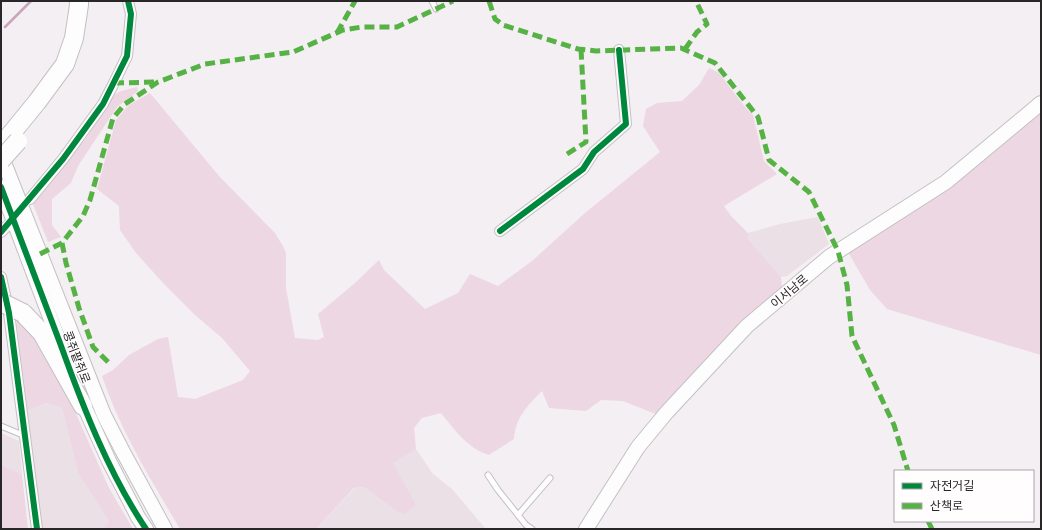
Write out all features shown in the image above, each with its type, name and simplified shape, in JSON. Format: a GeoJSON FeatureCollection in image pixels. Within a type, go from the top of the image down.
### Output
{"type":"FeatureCollection","features":[{"type":"Feature","properties":{"kind":"highway"},"geometry":{"type":"LineString","coordinates":[[1,160],[65,64],[74,38],[79,5],[78,1]]}},
{"type":"Feature","properties":{"kind":"highway"},"geometry":{"type":"LineString","coordinates":[[1,146],[16,136],[70,75],[85,42],[88,1]]}},
{"type":"Feature","properties":{"kind":"highway"},"geometry":{"type":"LineString","coordinates":[[1,302],[23,313],[42,333],[83,406]]}},
{"type":"Feature","properties":{"kind":"main road","name":"이서남로"},"geometry":{"type":"LineString","coordinates":[[586,529],[638,447],[667,412],[747,326],[829,257],[946,182],[1041,103]]}},
{"type":"Feature","properties":{"kind":"main road","name":"콩쥐팥쥐로"},"geometry":{"type":"LineString","coordinates":[[1,155],[104,415],[165,529]]}},
{"type":"Feature","properties":{"kind":"main road","name":"콩쥐팥쥐로"},"geometry":{"type":"LineString","coordinates":[[1,187],[83,406],[109,462],[138,517],[146,529]]}},
{"type":"Feature","properties":{"kind":"street"},"geometry":{"type":"LineString","coordinates":[[30,199],[63,159],[103,104],[127,56],[131,14],[128,1]]}},
{"type":"Feature","properties":{"kind":"street"},"geometry":{"type":"LineString","coordinates":[[500,231],[583,169],[594,152],[626,124],[619,50]]}},
{"type":"Feature","properties":{"kind":"street"},"geometry":{"type":"LineString","coordinates":[[1,277],[9,313],[37,529]]}},
{"type":"Feature","properties":{"kind":"lane"},"geometry":{"type":"LineString","coordinates":[[432,1],[436,9]]}},
{"type":"Feature","properties":{"kind":"lane"},"geometry":{"type":"LineString","coordinates":[[1,426],[25,436]]}},
{"type":"Feature","properties":{"kind":"lane"},"geometry":{"type":"LineString","coordinates":[[488,475],[518,515],[532,529]]}},
{"type":"Feature","properties":{"kind":"lane"},"geometry":{"type":"LineString","coordinates":[[518,515],[550,478]]}},
{"type":"Feature","properties":{"kind":"shaded area"},"geometry":{"type":"Polygon","coordinates":[[[709,68],[719,73],[753,115],[764,161],[777,174],[724,206],[731,216],[748,233],[748,239],[781,277],[782,288],[658,415],[623,401],[601,400],[586,411],[549,408],[542,391],[523,412],[515,431],[514,439],[489,455],[474,448],[468,443],[441,413],[422,418],[414,428],[416,449],[393,463],[416,505],[404,514],[395,510],[364,487],[354,488],[316,529],[180,529],[147,473],[127,435],[109,396],[102,376],[113,370],[129,355],[158,339],[168,337],[178,397],[195,399],[243,380],[250,371],[222,338],[195,315],[136,253],[120,230],[119,206],[97,189],[116,120],[129,105],[150,93],[219,176],[275,233],[286,253],[286,288],[295,338],[318,340],[324,337],[318,314],[355,283],[379,260],[384,270],[425,309],[458,293],[470,274],[498,286],[532,261],[585,213],[660,152],[643,126],[646,109],[657,103],[682,101],[699,85],[709,68]]]}},
{"type":"Feature","properties":{"kind":"shaded area"},"geometry":{"type":"Polygon","coordinates":[[[137,87],[138,91],[117,107],[78,166],[71,183],[52,199],[52,225],[61,237],[48,242],[33,204],[41,192],[87,137],[114,95],[121,91],[137,87]]]}},
{"type":"Feature","properties":{"kind":"shaded area"},"geometry":{"type":"Polygon","coordinates":[[[1041,103],[1041,355],[887,309],[870,290],[845,247],[946,182],[1041,103]]]}},
{"type":"Feature","properties":{"kind":"shaded area"},"geometry":{"type":"Polygon","coordinates":[[[818,217],[829,244],[787,276],[781,277],[748,239],[748,233],[780,224],[818,217]]]}},
{"type":"Feature","properties":{"kind":"shaded area"},"geometry":{"type":"Polygon","coordinates":[[[16,318],[34,333],[53,362],[109,488],[133,529],[104,529],[109,521],[78,473],[62,408],[47,403],[27,409],[16,318]]]}},
{"type":"Feature","properties":{"kind":"shaded area"},"geometry":{"type":"Polygon","coordinates":[[[48,403],[62,408],[78,473],[109,521],[104,529],[42,529],[27,409],[48,403]]]}},
{"type":"Feature","properties":{"kind":"shaded area"},"geometry":{"type":"Polygon","coordinates":[[[1,433],[19,441],[22,474],[1,465],[1,433]]]}},
{"type":"Feature","properties":{"kind":"shaded area"},"geometry":{"type":"Polygon","coordinates":[[[416,449],[433,474],[452,489],[486,529],[316,529],[355,488],[364,487],[395,510],[415,505],[392,463],[416,449]]]}},
{"type":"Feature","properties":{"kind":"shaded area"},"geometry":{"type":"Polygon","coordinates":[[[1,465],[22,474],[28,529],[1,529],[1,465]]]}},
{"type":"Feature","properties":{"kind":"waterway"},"geometry":{"type":"LineString","coordinates":[[5,27],[31,1]]}},
{"type":"Feature","properties":{"kind":"marked path"},"geometry":{"type":"LineString","coordinates":[[337,33],[355,1]]}},
{"type":"Feature","properties":{"kind":"marked path"},"geometry":{"type":"LineString","coordinates":[[40,254],[62,243],[83,216],[90,200],[113,118],[125,104],[158,82],[205,64],[293,52],[343,30],[362,27],[397,27],[453,1]]}},
{"type":"Feature","properties":{"kind":"marked path"},"geometry":{"type":"LineString","coordinates":[[489,1],[495,19],[503,25],[578,49],[596,51],[681,48],[715,63],[758,117],[769,160],[809,192],[838,251],[847,285],[852,336],[894,425],[908,470]]}},
{"type":"Feature","properties":{"kind":"marked path"},"geometry":{"type":"LineString","coordinates":[[685,49],[697,32],[707,24],[696,1]]}},
{"type":"Feature","properties":{"kind":"marked path"},"geometry":{"type":"LineString","coordinates":[[567,154],[586,142],[581,49]]}},
{"type":"Feature","properties":{"kind":"marked path"},"geometry":{"type":"LineString","coordinates":[[114,83],[158,82]]}},
{"type":"Feature","properties":{"kind":"marked path"},"geometry":{"type":"LineString","coordinates":[[62,243],[79,308],[93,347],[111,365]]}},
{"type":"Feature","properties":{"kind":"marked path"},"geometry":{"type":"LineString","coordinates":[[928,522],[932,529]]}},
{"type":"Feature","properties":{"kind":"cycle path"},"geometry":{"type":"LineString","coordinates":[[1,232],[63,159],[103,104],[127,56],[131,14],[128,1]]}},
{"type":"Feature","properties":{"kind":"cycle path"},"geometry":{"type":"LineString","coordinates":[[500,231],[583,169],[594,152],[626,124],[619,50]]}},
{"type":"Feature","properties":{"kind":"cycle path"},"geometry":{"type":"LineString","coordinates":[[1,187],[97,439],[120,485],[146,529]]}},
{"type":"Feature","properties":{"kind":"cycle path"},"geometry":{"type":"LineString","coordinates":[[1,277],[9,313],[37,529]]}}]}
